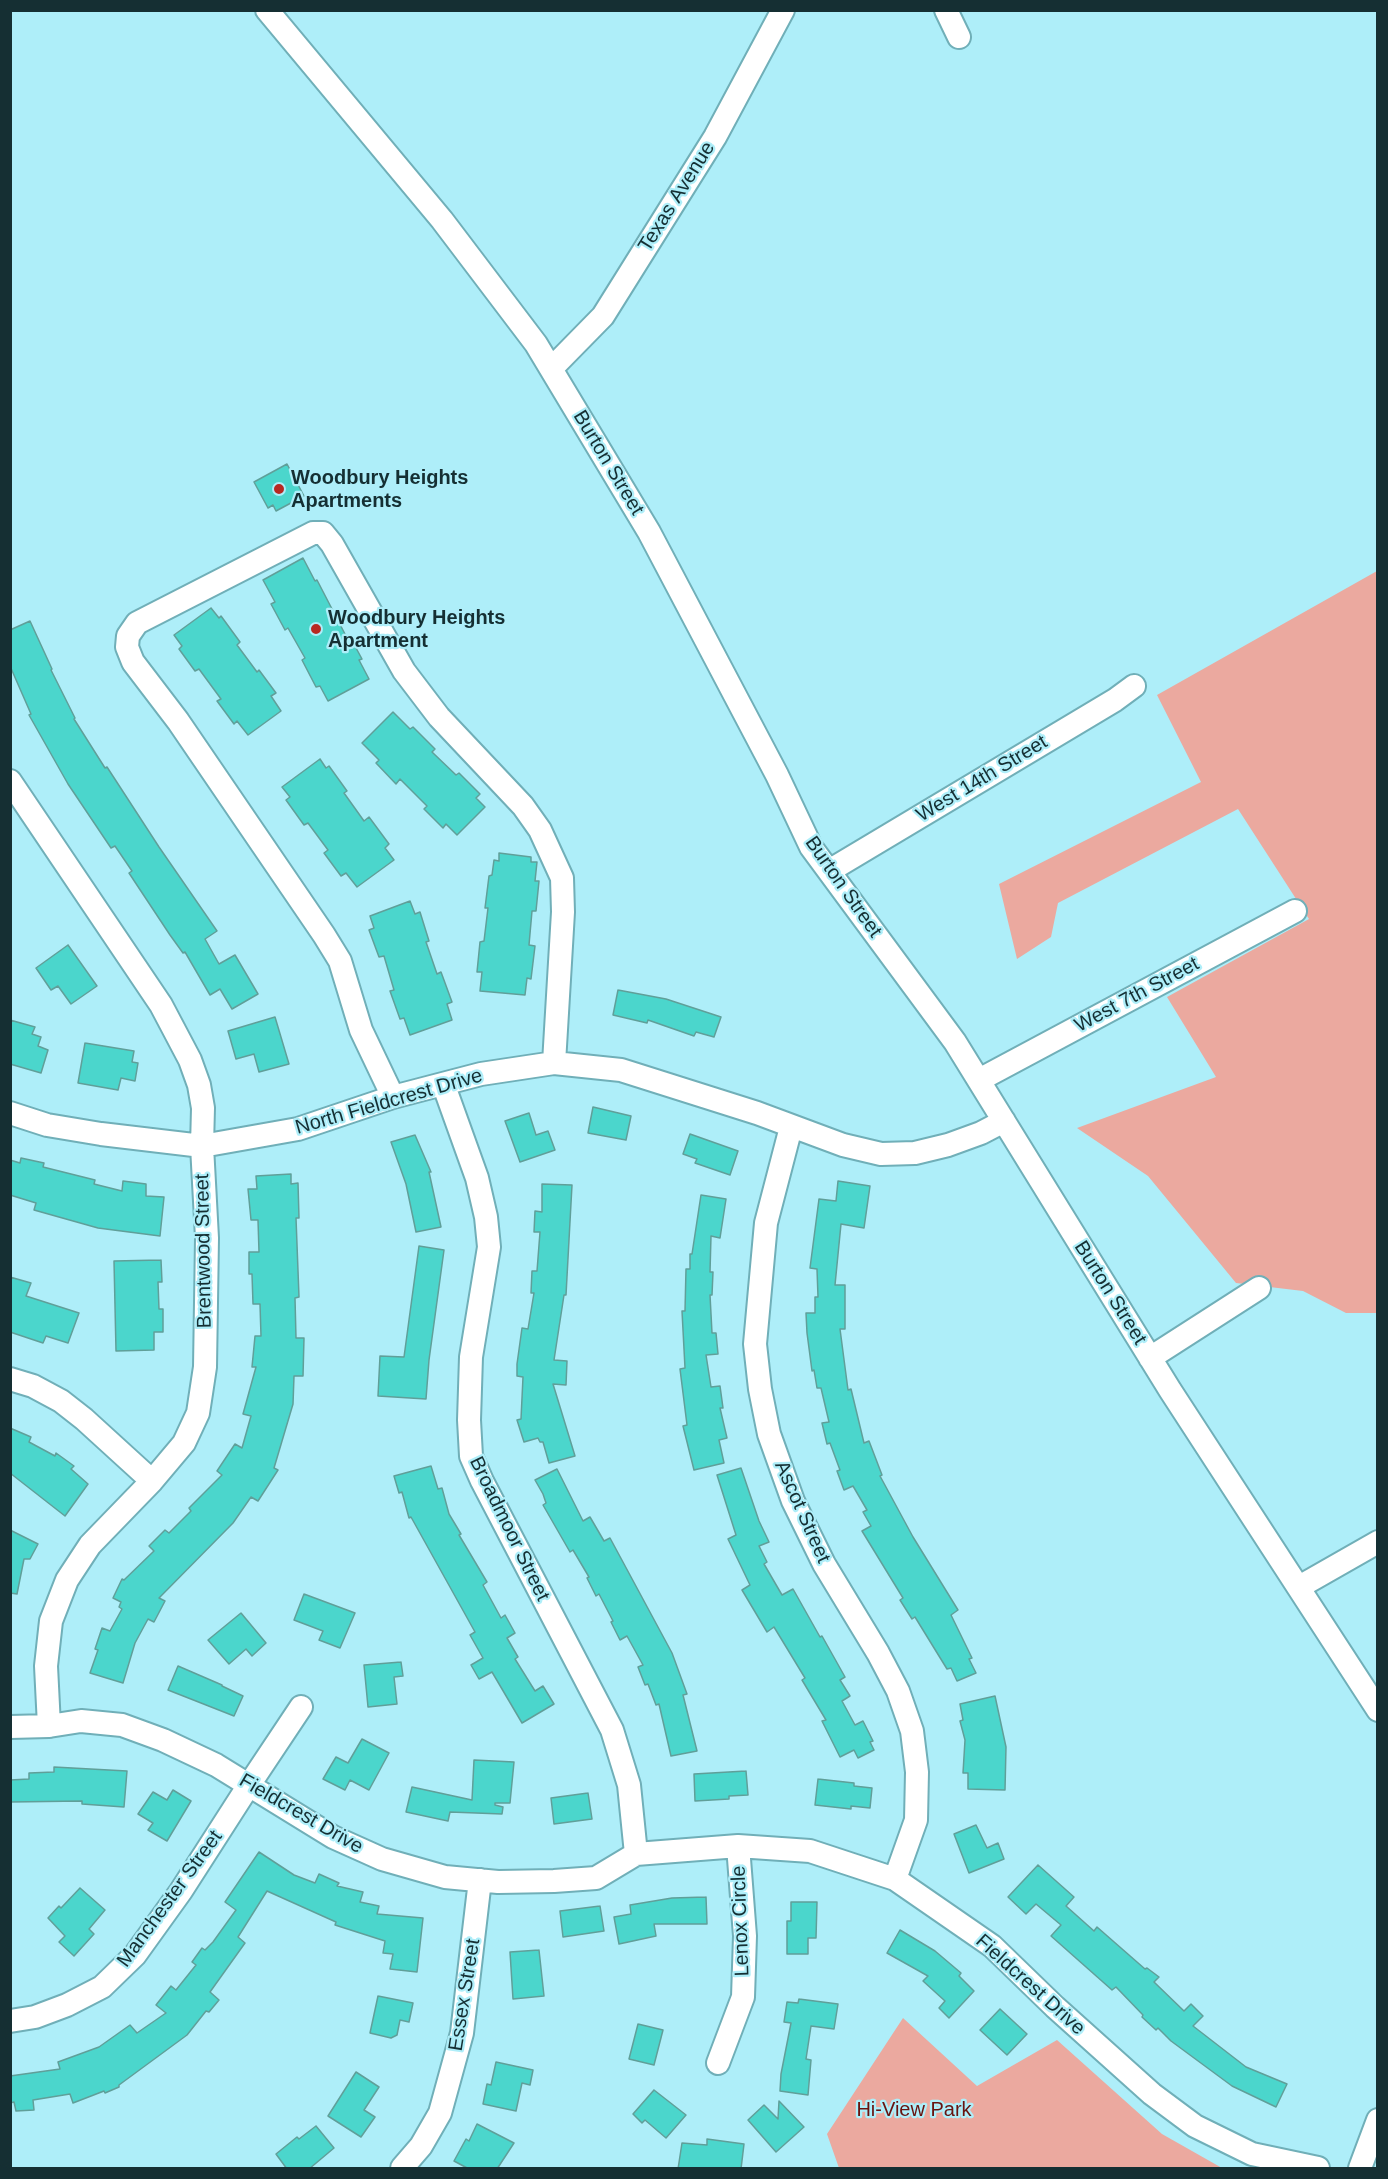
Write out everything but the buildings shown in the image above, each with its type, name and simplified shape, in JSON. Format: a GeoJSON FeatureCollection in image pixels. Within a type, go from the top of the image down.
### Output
{"type":"FeatureCollection","features":[{"type":"Feature","properties":{"kind":"street","name":"Burton Street"},"geometry":{"type":"LineString","coordinates":[[267,10],[442,220],[536,344],[649,532],[777,775],[811,847],[955,1042],[1150,1358],[1376,1706]]}},
{"type":"Feature","properties":{"kind":"street","name":"Texas Avenue"},"geometry":{"type":"LineString","coordinates":[[551,369],[603,316],[715,137],[783,10]]}},
{"type":"Feature","properties":{"kind":"street"},"geometry":{"type":"LineString","coordinates":[[946,10],[959,37]]}},
{"type":"Feature","properties":{"kind":"street"},"geometry":{"type":"LineString","coordinates":[[393,1097],[362,1030],[340,961],[330,944],[178,721],[133,662],[127,647],[128,636],[137,623],[313,533],[323,533],[332,544],[404,671],[432,708],[522,806],[540,830],[562,878],[563,912],[554,1064]]}},
{"type":"Feature","properties":{"kind":"street","name":"West 14th Street"},"geometry":{"type":"LineString","coordinates":[[829,871],[1134,686]]}},
{"type":"Feature","properties":{"kind":"street","name":"Brentwood Street"},"geometry":{"type":"LineString","coordinates":[[10,781],[161,1005],[190,1060],[199,1085],[203,1108],[202,1146],[207,1238],[205,1367],[198,1413],[184,1443],[152,1481],[90,1545],[67,1580],[51,1621],[46,1666],[49,1726]]}},
{"type":"Feature","properties":{"kind":"street","name":"West 7th Street"},"geometry":{"type":"LineString","coordinates":[[979,1080],[1295,911]]}},
{"type":"Feature","properties":{"kind":"street","name":"North Fieldcrest Drive"},"geometry":{"type":"LineString","coordinates":[[10,1113],[47,1125],[202,1146],[298,1129],[393,1097],[444,1086],[481,1074],[554,1064],[621,1070],[758,1113],[843,1145],[881,1154],[915,1153],[948,1145],[981,1133],[1004,1121]]}},
{"type":"Feature","properties":{"kind":"street","name":"Broadmoor Street"},"geometry":{"type":"LineString","coordinates":[[444,1086],[477,1178],[486,1217],[489,1247],[471,1357],[469,1420],[471,1456],[612,1730],[629,1785],[636,1854]]}},
{"type":"Feature","properties":{"kind":"street","name":"Ascot Street"},"geometry":{"type":"LineString","coordinates":[[791,1126],[766,1223],[755,1344],[760,1389],[769,1434],[793,1502],[824,1564],[878,1653],[898,1691],[912,1731],[917,1772],[916,1820],[895,1879]]}},
{"type":"Feature","properties":{"kind":"street"},"geometry":{"type":"LineString","coordinates":[[1150,1358],[1259,1288]]}},
{"type":"Feature","properties":{"kind":"street"},"geometry":{"type":"LineString","coordinates":[[10,1379],[33,1386],[61,1401],[152,1481]]}},
{"type":"Feature","properties":{"kind":"street"},"geometry":{"type":"LineString","coordinates":[[1299,1587],[1377,1542]]}},
{"type":"Feature","properties":{"kind":"street","name":"Manchester Street"},"geometry":{"type":"LineString","coordinates":[[10,2021],[35,2017],[67,2005],[102,1987],[135,1955],[181,1891],[301,1707]]}},
{"type":"Feature","properties":{"kind":"street","name":"Fieldcrest Drive"},"geometry":{"type":"LineString","coordinates":[[10,1727],[49,1726],[81,1721],[122,1725],[174,1745],[216,1765],[333,1837],[382,1859],[445,1877],[554,1881],[596,1878],[636,1854],[738,1846],[810,1851],[895,1879],[992,1946],[1055,2007],[1152,2094],[1195,2126],[1252,2154],[1318,2169]]}},
{"type":"Feature","properties":{"kind":"street","name":"Lenox Circle"},"geometry":{"type":"LineString","coordinates":[[718,2063],[742,1997],[745,1936],[738,1846]]}},
{"type":"Feature","properties":{"kind":"street","name":"Essex Street"},"geometry":{"type":"LineString","coordinates":[[402,2169],[421,2146],[440,2113],[462,2034],[480,1880]]}},
{"type":"Feature","properties":{"kind":"street"},"geometry":{"type":"LineString","coordinates":[[1360,2169],[1377,2120]]}},
{"type":"Feature","properties":{"kind":"green space"},"geometry":{"type":"Polygon","coordinates":[[[1377,571],[1377,1313],[1346,1313],[1303,1291],[1236,1283],[1148,1176],[1077,1128],[1216,1077],[1167,997],[1309,919],[1238,809],[1058,903],[1051,937],[1017,959],[999,884],[1201,782],[1157,695],[1377,571]]]}},
{"type":"Feature","properties":{"kind":"green space","name":"Hi-View Park"},"geometry":{"type":"Polygon","coordinates":[[[903,2018],[977,2086],[1057,2040],[1162,2134],[1222,2168],[839,2168],[827,2134],[903,2018]]]}},
{"type":"Feature","properties":{"kind":"place","name":"Woodbury Heights Apartments"},"geometry":{"type":"Point","coordinates":[279,489]}},
{"type":"Feature","properties":{"kind":"place","name":"Woodbury Heights Apartment"},"geometry":{"type":"Point","coordinates":[316,629]}}]}
